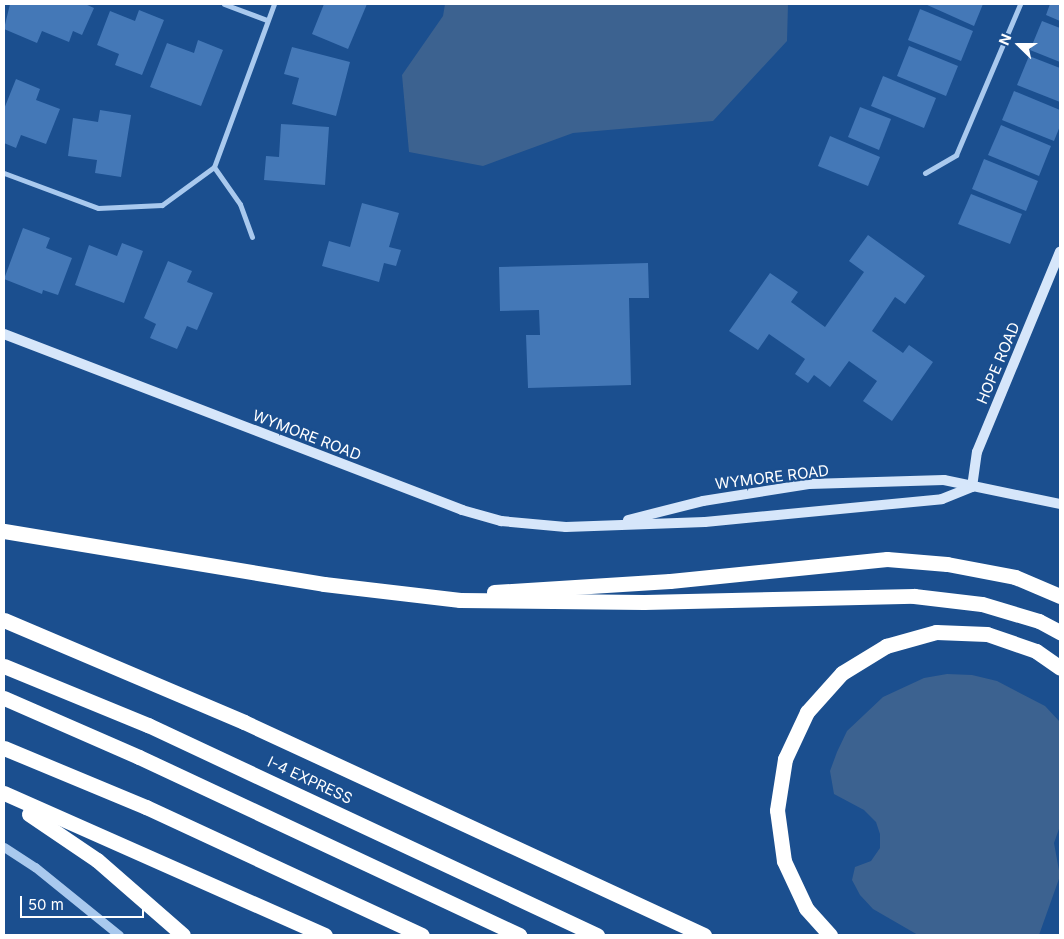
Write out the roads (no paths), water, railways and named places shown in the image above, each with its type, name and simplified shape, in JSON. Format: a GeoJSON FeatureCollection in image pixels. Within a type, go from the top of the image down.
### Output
{"type":"FeatureCollection","features":[{"type":"Feature","properties":{"kind":"highway"},"geometry":{"type":"LineString","coordinates":[[4,531],[391,593],[460,600],[549,603],[914,596],[982,604],[1039,621],[1060,632]]}},
{"type":"Feature","properties":{"kind":"highway"},"geometry":{"type":"LineString","coordinates":[[391,593],[545,590],[670,581],[887,559],[947,564],[1015,577],[1060,596]]}},
{"type":"Feature","properties":{"kind":"highway"},"geometry":{"type":"LineString","coordinates":[[4,620],[244,722],[704,935]]}},
{"type":"Feature","properties":{"kind":"highway"},"geometry":{"type":"LineString","coordinates":[[830,935],[806,908],[784,861],[777,810],[785,759],[807,712],[842,673],[856,664],[886,646],[936,632],[987,634],[1036,650],[1060,668]]}},
{"type":"Feature","properties":{"kind":"highway","name":"I-4 EXPRESS"},"geometry":{"type":"LineString","coordinates":[[4,666],[148,725],[597,935]]}},
{"type":"Feature","properties":{"kind":"highway"},"geometry":{"type":"LineString","coordinates":[[4,698],[139,757],[519,935]]}},
{"type":"Feature","properties":{"kind":"highway"},"geometry":{"type":"LineString","coordinates":[[4,748],[146,807],[422,935]]}},
{"type":"Feature","properties":{"kind":"highway"},"geometry":{"type":"LineString","coordinates":[[4,793],[325,935]]}},
{"type":"Feature","properties":{"kind":"highway"},"geometry":{"type":"LineString","coordinates":[[4,800],[97,860],[183,935]]}},
{"type":"Feature","properties":{"kind":"main road","name":"HOPE ROAD"},"geometry":{"type":"LineString","coordinates":[[972,486],[977,452],[1060,252]]}},
{"type":"Feature","properties":{"kind":"main road","name":"WYMORE ROAD"},"geometry":{"type":"LineString","coordinates":[[4,334],[462,510],[525,524],[705,522],[942,499],[972,486]]}},
{"type":"Feature","properties":{"kind":"main road","name":"WYMORE ROAD"},"geometry":{"type":"LineString","coordinates":[[607,524],[703,502],[809,484],[944,480],[1060,504]]}},
{"type":"Feature","properties":{"kind":"street"},"geometry":{"type":"LineString","coordinates":[[224,4],[267,20]]}},
{"type":"Feature","properties":{"kind":"street"},"geometry":{"type":"LineString","coordinates":[[4,173],[98,208],[162,205],[214,167],[274,4]]}},
{"type":"Feature","properties":{"kind":"street"},"geometry":{"type":"LineString","coordinates":[[925,172],[956,155],[1020,4]]}},
{"type":"Feature","properties":{"kind":"street"},"geometry":{"type":"LineString","coordinates":[[214,167],[240,204],[252,237]]}},
{"type":"Feature","properties":{"kind":"street"},"geometry":{"type":"LineString","coordinates":[[4,847],[35,867],[119,935]]}},
{"type":"Feature","properties":{"kind":"water"},"geometry":{"type":"Polygon","coordinates":[[[445,4],[788,4],[787,41],[713,121],[573,133],[483,166],[409,152],[402,75],[443,16],[445,4]]]}},
{"type":"Feature","properties":{"kind":"water"},"geometry":{"type":"Polygon","coordinates":[[[947,674],[972,675],[997,681],[1045,706],[1060,722],[1060,826],[1054,843],[1060,876],[1039,935],[918,935],[873,909],[860,895],[852,880],[855,867],[871,861],[880,848],[880,834],[876,822],[864,810],[834,794],[830,771],[837,752],[847,731],[883,697],[924,678],[947,674]]]}}]}
